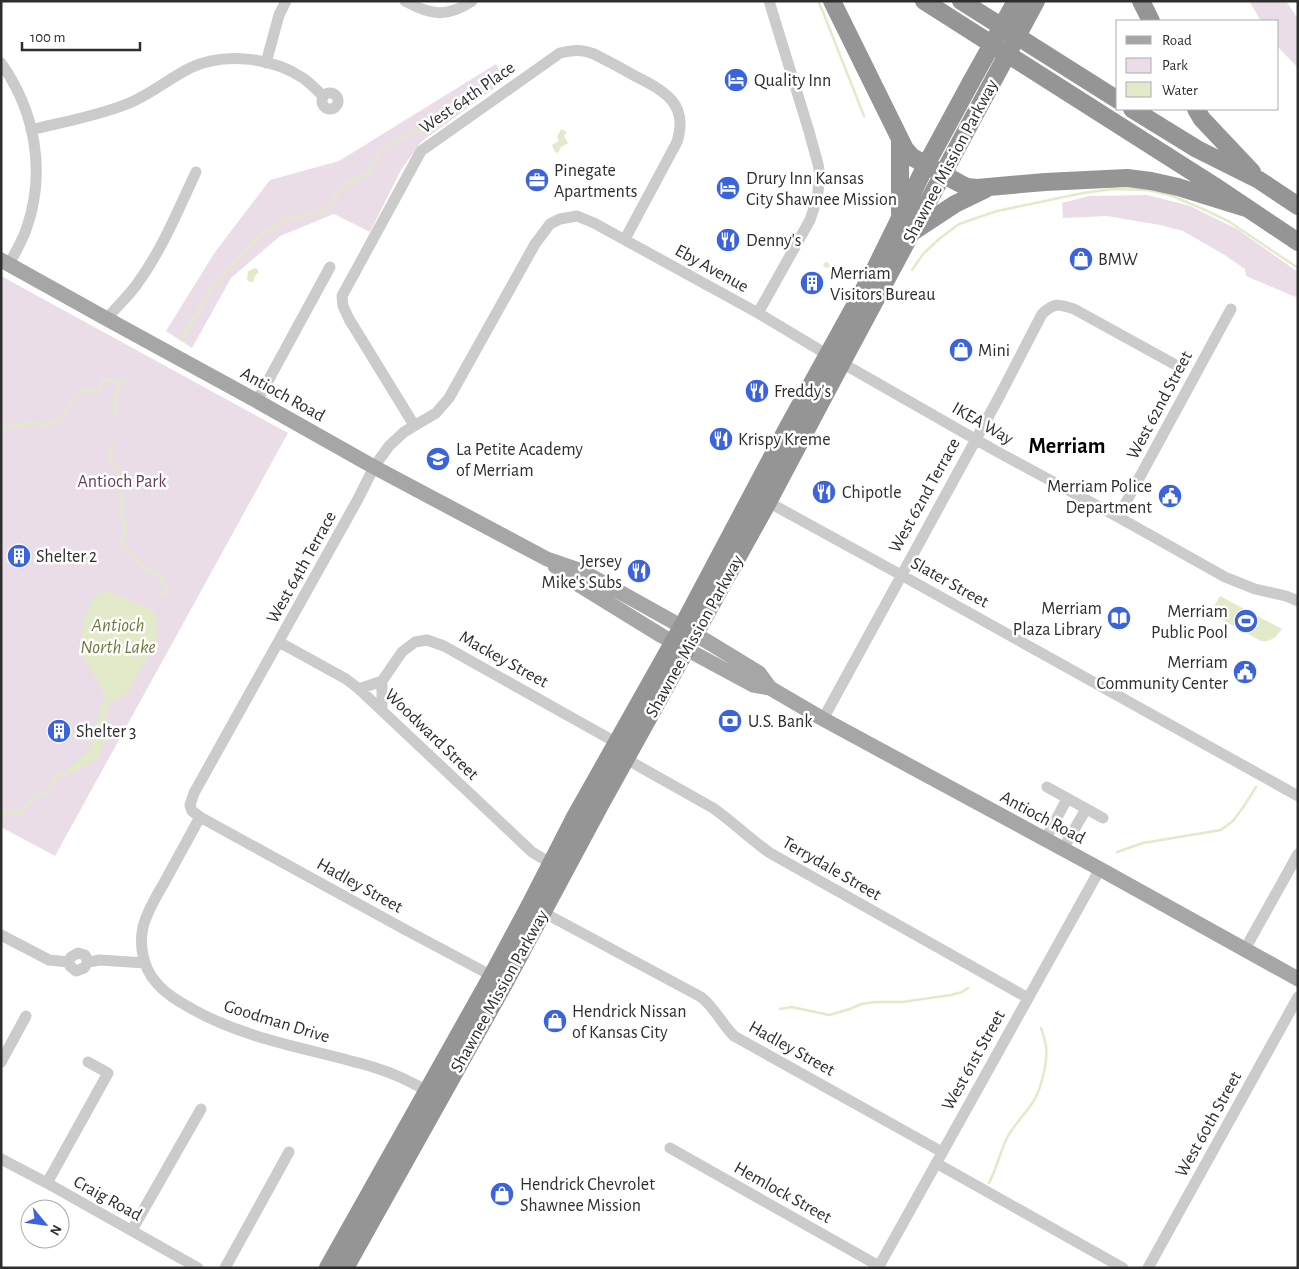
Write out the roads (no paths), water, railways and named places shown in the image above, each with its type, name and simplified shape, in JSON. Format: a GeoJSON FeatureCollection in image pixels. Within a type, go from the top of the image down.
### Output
{"type":"FeatureCollection","features":[{"type":"Feature","properties":{"kind":"highway"},"geometry":{"type":"LineString","coordinates":[[832,1],[905,149],[912,157],[926,166],[967,187],[977,188],[1127,178],[1178,187],[1249,209]]}},
{"type":"Feature","properties":{"kind":"highway"},"geometry":{"type":"LineString","coordinates":[[924,1],[1298,242]]}},
{"type":"Feature","properties":{"kind":"highway"},"geometry":{"type":"LineString","coordinates":[[961,1],[1116,99]]}},
{"type":"Feature","properties":{"kind":"highway","name":"Shawnee Mission Parkway"},"geometry":{"type":"LineString","coordinates":[[537,908],[552,864],[574,819],[617,743],[768,502],[900,217],[1016,1]]}},
{"type":"Feature","properties":{"kind":"highway","name":"Shawnee Mission Parkway"},"geometry":{"type":"LineString","coordinates":[[328,1268],[433,1095],[537,908],[626,759],[777,449],[835,359],[911,233],[1036,1]]}},
{"type":"Feature","properties":{"kind":"highway"},"geometry":{"type":"LineString","coordinates":[[1141,1],[1150,20]]}},
{"type":"Feature","properties":{"kind":"highway"},"geometry":{"type":"LineString","coordinates":[[1134,110],[1197,149],[1259,180],[1298,206]]}},
{"type":"Feature","properties":{"kind":"highway"},"geometry":{"type":"LineString","coordinates":[[1197,110],[1202,119],[1259,180]]}},
{"type":"Feature","properties":{"kind":"highway"},"geometry":{"type":"LineString","coordinates":[[900,140],[900,217]]}},
{"type":"Feature","properties":{"kind":"highway"},"geometry":{"type":"LineString","coordinates":[[911,233],[955,204],[990,187]]}},
{"type":"Feature","properties":{"kind":"highway"},"geometry":{"type":"LineString","coordinates":[[768,502],[766,494],[777,449]]}},
{"type":"Feature","properties":{"kind":"highway","name":"Shawnee Mission Parkway"},"geometry":{"type":"LineString","coordinates":[[345,1268],[433,1095]]}},
{"type":"Feature","properties":{"kind":"main road","name":"Antioch Road"},"geometry":{"type":"LineString","coordinates":[[5,263],[374,467],[547,559],[582,571],[684,638],[759,673],[770,688],[823,719],[1298,979]]}},
{"type":"Feature","properties":{"kind":"street"},"geometry":{"type":"LineString","coordinates":[[266,63],[279,15],[286,1]]}},
{"type":"Feature","properties":{"kind":"street"},"geometry":{"type":"LineString","coordinates":[[405,1],[424,11],[436,13],[459,9],[472,1]]}},
{"type":"Feature","properties":{"kind":"street"},"geometry":{"type":"LineString","coordinates":[[758,313],[810,220],[817,199],[820,176],[811,137],[770,1]]}},
{"type":"Feature","properties":{"kind":"street","name":"West 64th Place"},"geometry":{"type":"LineString","coordinates":[[414,424],[349,319],[343,306],[342,296],[421,151],[560,54],[573,50],[594,54],[661,89],[674,105],[679,116],[680,127],[677,142],[625,239]]}},
{"type":"Feature","properties":{"kind":"street"},"geometry":{"type":"LineString","coordinates":[[31,130],[128,104],[150,93],[191,67],[220,59],[238,59],[266,63],[283,68],[304,79],[323,96]]}},
{"type":"Feature","properties":{"kind":"street"},"geometry":{"type":"LineString","coordinates":[[1,63],[20,94],[31,130],[36,166],[36,187],[26,228],[5,263]]}},
{"type":"Feature","properties":{"kind":"street"},"geometry":{"type":"LineString","coordinates":[[107,319],[136,286],[150,264],[196,172]]}},
{"type":"Feature","properties":{"kind":"street","name":"Eby Avenue"},"geometry":{"type":"LineString","coordinates":[[560,219],[577,216],[594,223],[758,313],[835,359]]}},
{"type":"Feature","properties":{"kind":"street","name":"West 64th Terrace"},"geometry":{"type":"LineString","coordinates":[[200,817],[192,811],[190,805],[194,793],[374,467],[389,446],[404,432],[414,424],[436,413],[449,398],[535,244],[550,224],[560,219]]}},
{"type":"Feature","properties":{"kind":"street"},"geometry":{"type":"LineString","coordinates":[[257,401],[330,267]]}},
{"type":"Feature","properties":{"kind":"street","name":"West 62nd Terrace"},"geometry":{"type":"LineString","coordinates":[[823,719],[1042,314],[1050,307],[1058,304],[1074,309],[1174,364]]}},
{"type":"Feature","properties":{"kind":"street","name":"West 62nd Street"},"geometry":{"type":"LineString","coordinates":[[1118,517],[1231,309]]}},
{"type":"Feature","properties":{"kind":"street","name":"IKEA Way"},"geometry":{"type":"LineString","coordinates":[[835,359],[1037,474],[1225,577],[1255,589],[1286,596],[1298,601]]}},
{"type":"Feature","properties":{"kind":"street","name":"Slater Street"},"geometry":{"type":"LineString","coordinates":[[768,502],[901,574],[1298,796]]}},
{"type":"Feature","properties":{"kind":"street","name":"Mackey Street"},"geometry":{"type":"LineString","coordinates":[[382,681],[408,646],[415,642],[427,640],[444,646],[617,743]]}},
{"type":"Feature","properties":{"kind":"street","name":"Woodward Street"},"geometry":{"type":"LineString","coordinates":[[279,642],[359,688],[532,852],[552,864]]}},
{"type":"Feature","properties":{"kind":"street"},"geometry":{"type":"LineString","coordinates":[[359,688],[382,681],[382,709]]}},
{"type":"Feature","properties":{"kind":"street","name":"Terrydale Street"},"geometry":{"type":"LineString","coordinates":[[626,759],[713,808],[770,853],[1028,998]]}},
{"type":"Feature","properties":{"kind":"street"},"geometry":{"type":"LineString","coordinates":[[1047,788],[1103,818]]}},
{"type":"Feature","properties":{"kind":"street"},"geometry":{"type":"LineString","coordinates":[[1045,840],[1067,799]]}},
{"type":"Feature","properties":{"kind":"street"},"geometry":{"type":"LineString","coordinates":[[1063,849],[1086,809]]}},
{"type":"Feature","properties":{"kind":"street"},"geometry":{"type":"LineString","coordinates":[[1,935],[49,960],[68,962],[76,970],[84,968],[88,962],[100,960],[145,963],[142,952],[142,937],[146,919],[200,817]]}},
{"type":"Feature","properties":{"kind":"street","name":"Hadley Street"},"geometry":{"type":"LineString","coordinates":[[200,817],[498,979]]}},
{"type":"Feature","properties":{"kind":"street"},"geometry":{"type":"LineString","coordinates":[[1245,949],[1298,854]]}},
{"type":"Feature","properties":{"kind":"street","name":"West 61st Street"},"geometry":{"type":"LineString","coordinates":[[878,1267],[1100,869]]}},
{"type":"Feature","properties":{"kind":"street","name":"Hadley Street"},"geometry":{"type":"LineString","coordinates":[[537,908],[701,997],[710,1006],[726,1029],[734,1036],[942,1152]]}},
{"type":"Feature","properties":{"kind":"street","name":"Goodman Drive"},"geometry":{"type":"LineString","coordinates":[[145,963],[154,981],[164,991],[181,1003],[209,1018],[254,1036],[375,1067],[433,1095]]}},
{"type":"Feature","properties":{"kind":"street","name":"West 60th Street"},"geometry":{"type":"LineString","coordinates":[[1148,1268],[1298,996]]}},
{"type":"Feature","properties":{"kind":"street"},"geometry":{"type":"LineString","coordinates":[[1,1062],[5,1047],[26,1016]]}},
{"type":"Feature","properties":{"kind":"street"},"geometry":{"type":"LineString","coordinates":[[47,1183],[108,1073],[88,1062]]}},
{"type":"Feature","properties":{"kind":"street"},"geometry":{"type":"LineString","coordinates":[[132,1230],[201,1109]]}},
{"type":"Feature","properties":{"kind":"street","name":"Hemlock Street"},"geometry":{"type":"LineString","coordinates":[[670,1148],[878,1267]]}},
{"type":"Feature","properties":{"kind":"street"},"geometry":{"type":"LineString","coordinates":[[225,1268],[289,1152]]}},
{"type":"Feature","properties":{"kind":"street","name":"Craig Road"},"geometry":{"type":"LineString","coordinates":[[1,1159],[198,1268]]}},
{"type":"Feature","properties":{"kind":"street"},"geometry":{"type":"LineString","coordinates":[[936,1163],[1123,1268]]}},
{"type":"Feature","properties":{"kind":"water"},"geometry":{"type":"Polygon","coordinates":[[[561,129],[567,132],[564,136],[568,143],[561,147],[558,153],[555,152],[552,145],[559,141],[557,137],[561,129]]]}},
{"type":"Feature","properties":{"kind":"water"},"geometry":{"type":"Polygon","coordinates":[[[825,262],[837,270],[840,265],[848,269],[842,279],[834,275],[837,271],[832,267],[827,268],[823,266],[825,262]]]}},
{"type":"Feature","properties":{"kind":"water"},"geometry":{"type":"Polygon","coordinates":[[[256,268],[259,272],[253,282],[250,282],[247,280],[248,272],[256,268]]]}},
{"type":"Feature","properties":{"kind":"water","name":"Antioch North Lake"},"geometry":{"type":"Polygon","coordinates":[[[107,592],[150,609],[155,613],[157,639],[129,691],[117,699],[110,700],[105,718],[107,737],[99,757],[78,770],[66,774],[64,772],[90,749],[94,729],[105,698],[99,683],[83,657],[81,640],[84,619],[92,601],[98,593],[107,592]]]}},
{"type":"Feature","properties":{"kind":"water","name":"Merriam Public Pool"},"geometry":{"type":"Polygon","coordinates":[[[1220,596],[1282,629],[1268,641],[1261,641],[1210,613],[1220,596]]]}},
{"type":"Feature","properties":{"kind":"waterway"},"geometry":{"type":"LineString","coordinates":[[818,1],[864,116]]}},
{"type":"Feature","properties":{"kind":"waterway"},"geometry":{"type":"LineString","coordinates":[[181,340],[213,286],[258,237],[288,219],[325,211],[344,185],[368,173],[381,150],[416,131],[425,131],[488,84]]}},
{"type":"Feature","properties":{"kind":"waterway"},"geometry":{"type":"LineString","coordinates":[[912,270],[923,254],[959,224],[997,211],[1083,193],[1113,189],[1148,190],[1170,195],[1228,221],[1298,268]]}},
{"type":"Feature","properties":{"kind":"waterway"},"geometry":{"type":"LineString","coordinates":[[115,416],[115,397],[119,385],[126,379]]}},
{"type":"Feature","properties":{"kind":"waterway"},"geometry":{"type":"LineString","coordinates":[[1,431],[9,427],[30,423],[46,425],[56,423],[84,390],[98,393],[103,380],[114,381],[119,385]]}},
{"type":"Feature","properties":{"kind":"waterway"},"geometry":{"type":"LineString","coordinates":[[112,444],[109,457],[120,472],[112,483],[123,495],[120,516],[126,526],[122,543],[143,566],[160,577],[167,589],[159,596]]}},
{"type":"Feature","properties":{"kind":"waterway"},"geometry":{"type":"LineString","coordinates":[[1,814],[23,811],[34,798],[51,788],[56,777],[65,773]]}},
{"type":"Feature","properties":{"kind":"waterway"},"geometry":{"type":"LineString","coordinates":[[1117,852],[1143,843],[1221,830],[1233,821],[1256,787]]}},
{"type":"Feature","properties":{"kind":"waterway"},"geometry":{"type":"LineString","coordinates":[[780,1009],[792,1007],[829,1015],[861,1004],[902,1002],[951,995],[968,988]]}},
{"type":"Feature","properties":{"kind":"waterway"},"geometry":{"type":"LineString","coordinates":[[989,1183],[1008,1136],[1033,1102],[1041,1083],[1046,1052],[1046,1044],[1041,1028]]}},
{"type":"Feature","properties":{"kind":"place","name":"Quality Inn"},"geometry":{"type":"Point","coordinates":[736,80]}},
{"type":"Feature","properties":{"kind":"place","name":"Pinegate Apartments"},"geometry":{"type":"Point","coordinates":[537,180]}},
{"type":"Feature","properties":{"kind":"place","name":"Drury Inn Kansas City Shawnee Mission"},"geometry":{"type":"Point","coordinates":[728,188]}},
{"type":"Feature","properties":{"kind":"place","name":"Denny's"},"geometry":{"type":"Point","coordinates":[728,240]}},
{"type":"Feature","properties":{"kind":"place","name":"BMW"},"geometry":{"type":"Point","coordinates":[1081,259]}},
{"type":"Feature","properties":{"kind":"place","name":"Merriam Visitors Bureau"},"geometry":{"type":"Point","coordinates":[812,283]}},
{"type":"Feature","properties":{"kind":"place","name":"Mini"},"geometry":{"type":"Point","coordinates":[961,350]}},
{"type":"Feature","properties":{"kind":"place","name":"Freddy's"},"geometry":{"type":"Point","coordinates":[757,391]}},
{"type":"Feature","properties":{"kind":"place","name":"Krispy Kreme"},"geometry":{"type":"Point","coordinates":[721,439]}},
{"type":"Feature","properties":{"kind":"place","name":"La Petite Academy of Merriam"},"geometry":{"type":"Point","coordinates":[438,459]}},
{"type":"Feature","properties":{"kind":"place","name":"Chipotle"},"geometry":{"type":"Point","coordinates":[824,492]}},
{"type":"Feature","properties":{"kind":"place","name":"Merriam Police Department"},"geometry":{"type":"Point","coordinates":[1170,496]}},
{"type":"Feature","properties":{"kind":"place","name":"Shelter 2"},"geometry":{"type":"Point","coordinates":[19,556]}},
{"type":"Feature","properties":{"kind":"place","name":"Jersey Mike's Subs"},"geometry":{"type":"Point","coordinates":[639,571]}},
{"type":"Feature","properties":{"kind":"place","name":"Merriam Plaza Library"},"geometry":{"type":"Point","coordinates":[1119,618]}},
{"type":"Feature","properties":{"kind":"place","name":"Merriam Public Pool"},"geometry":{"type":"Point","coordinates":[1246,621]}},
{"type":"Feature","properties":{"kind":"place","name":"Merriam Community Center"},"geometry":{"type":"Point","coordinates":[1245,672]}},
{"type":"Feature","properties":{"kind":"place","name":"U.S. Bank"},"geometry":{"type":"Point","coordinates":[730,721]}},
{"type":"Feature","properties":{"kind":"place","name":"Shelter 3"},"geometry":{"type":"Point","coordinates":[59,731]}},
{"type":"Feature","properties":{"kind":"place","name":"Hendrick Nissan of Kansas City"},"geometry":{"type":"Point","coordinates":[555,1021]}},
{"type":"Feature","properties":{"kind":"place","name":"Hendrick Chevrolet Shawnee Mission"},"geometry":{"type":"Point","coordinates":[502,1194]}},
{"type":"Feature","properties":{"kind":"district","name":"Merriam"},"geometry":{"type":"Point","coordinates":[1067,445]}},
{"type":"Feature","properties":{"kind":"park label","name":"Antioch Park"},"geometry":{"type":"Point","coordinates":[122,481]}}]}
